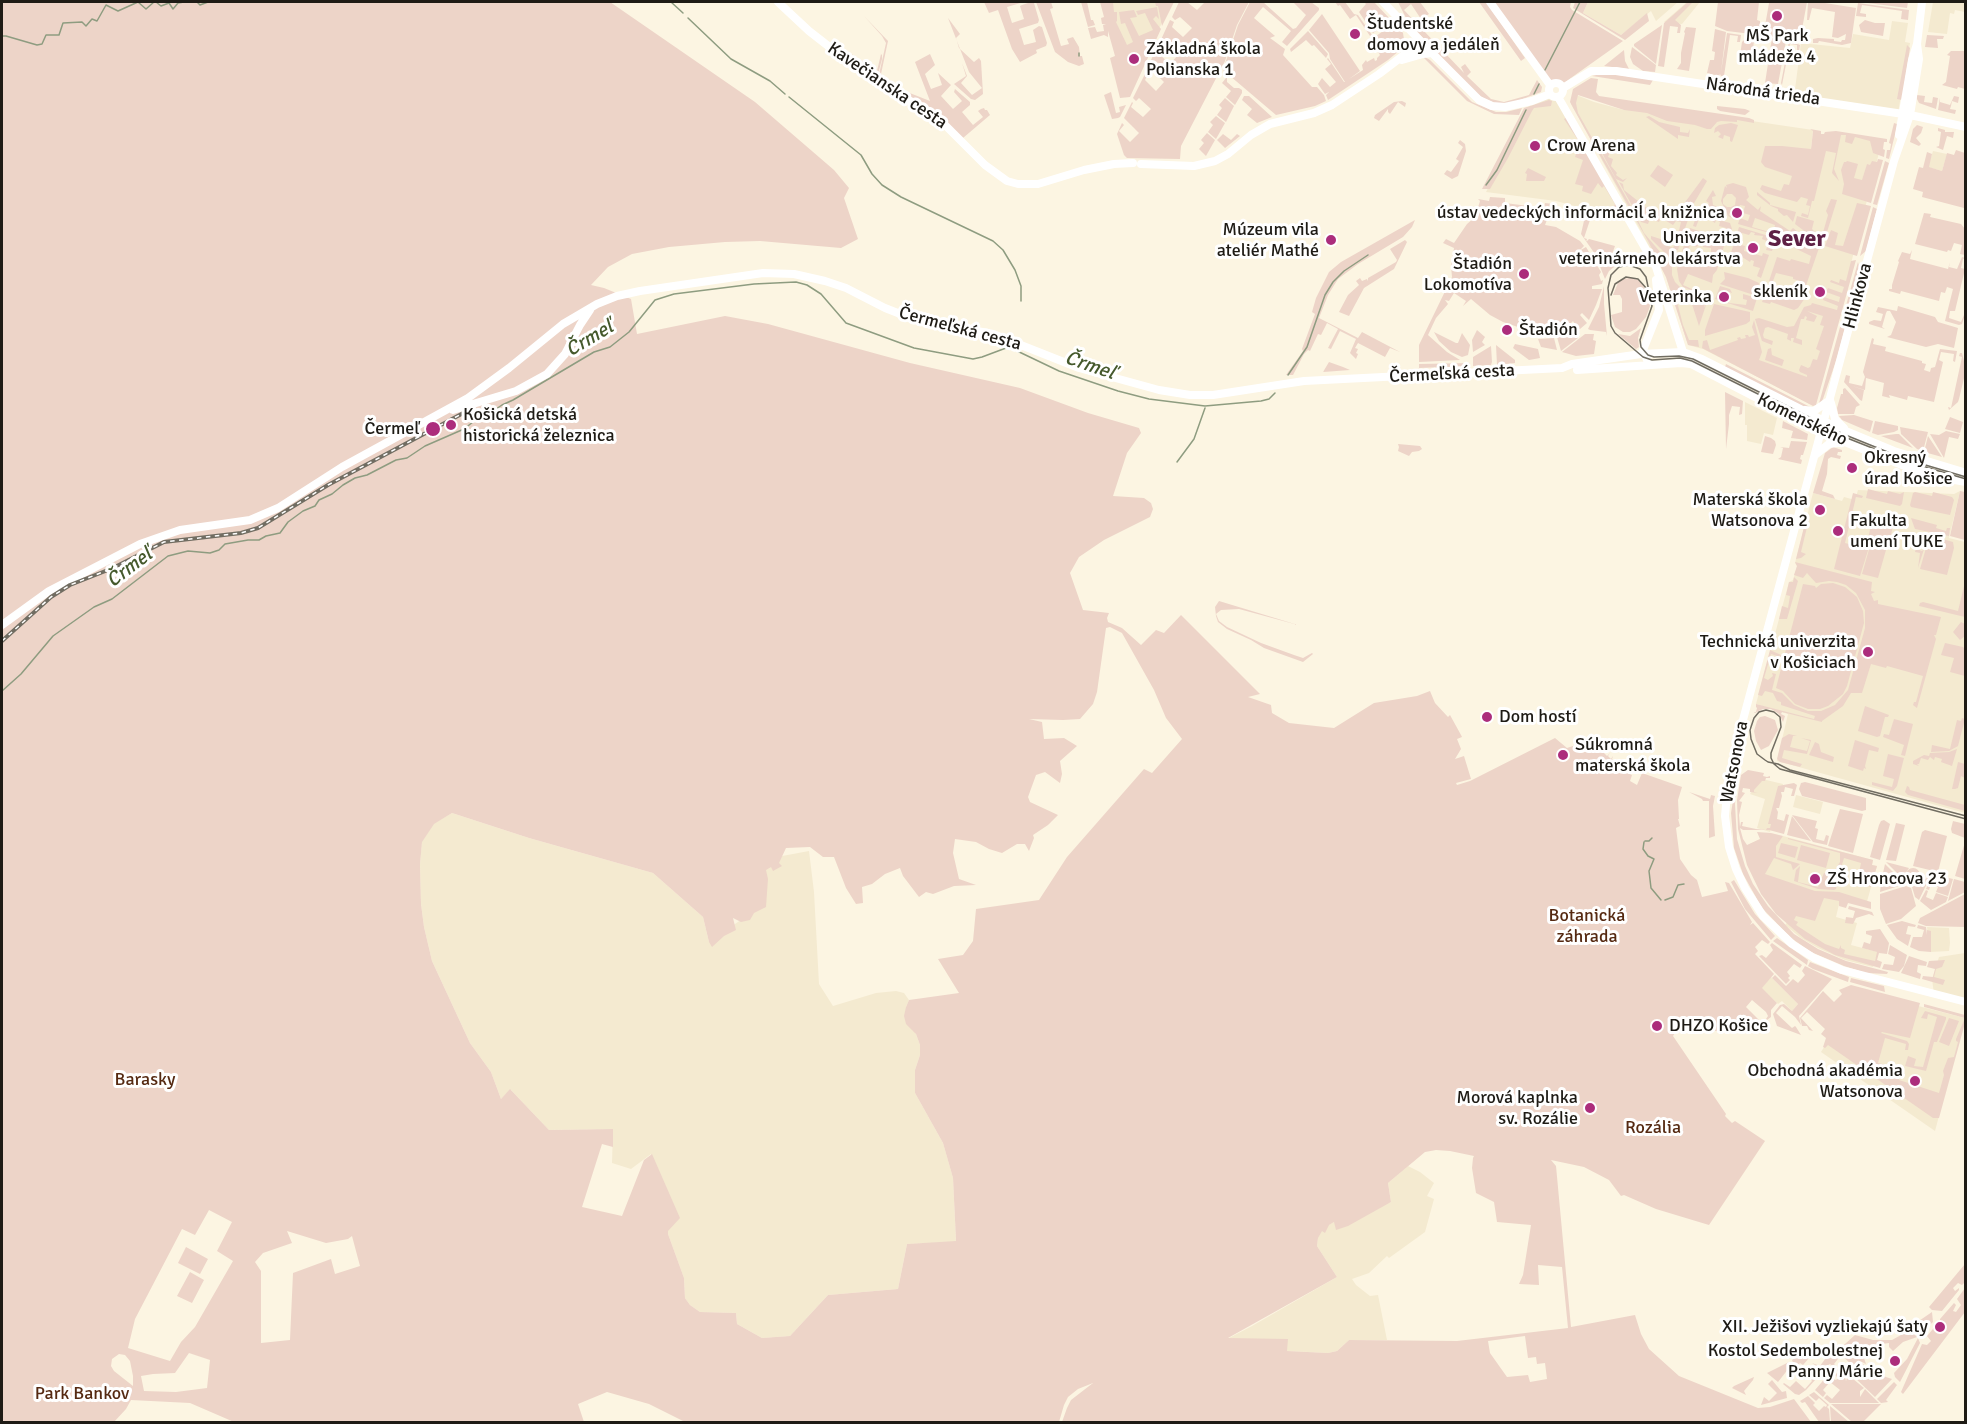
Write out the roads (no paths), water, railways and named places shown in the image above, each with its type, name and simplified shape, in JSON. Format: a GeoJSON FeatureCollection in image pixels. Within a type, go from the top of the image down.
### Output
{"type":"FeatureCollection","features":[{"type":"Feature","properties":{"kind":"street","name":"Kavečianska cesta"},"geometry":{"type":"LineString","coordinates":[[778,2],[809,31],[868,77],[935,115],[985,165],[1002,178],[1023,185],[1038,184],[1084,170],[1114,164],[1194,166],[1215,160],[1228,154],[1251,135],[1270,124],[1314,113],[1332,105],[1423,44]]}},
{"type":"Feature","properties":{"kind":"street"},"geometry":{"type":"LineString","coordinates":[[1383,2],[1472,94],[1492,106],[1512,106],[1552,92],[1562,94],[1563,88],[1557,82],[1552,92]]}},
{"type":"Feature","properties":{"kind":"street"},"geometry":{"type":"LineString","coordinates":[[1490,2],[1552,92],[1622,207],[1660,279],[1683,352]]}},
{"type":"Feature","properties":{"kind":"street","name":"Hlinkova"},"geometry":{"type":"LineString","coordinates":[[1821,432],[1906,114],[1922,2]]}},
{"type":"Feature","properties":{"kind":"street"},"geometry":{"type":"LineString","coordinates":[[1402,58],[1411,42],[1408,28]]}},
{"type":"Feature","properties":{"kind":"street","name":"Kavečianska cesta"},"geometry":{"type":"LineString","coordinates":[[1416,55],[1423,44]]}},
{"type":"Feature","properties":{"kind":"street","name":"Kavečianska cesta"},"geometry":{"type":"LineString","coordinates":[[1402,58],[1432,53]]}},
{"type":"Feature","properties":{"kind":"street","name":"Národná trieda"},"geometry":{"type":"LineString","coordinates":[[1563,88],[1585,74],[1596,70],[1606,70],[1906,114],[1965,127]]}},
{"type":"Feature","properties":{"kind":"street"},"geometry":{"type":"LineString","coordinates":[[1608,215],[1617,214],[1622,207]]}},
{"type":"Feature","properties":{"kind":"street"},"geometry":{"type":"LineString","coordinates":[[1644,365],[1642,350],[1659,310],[1659,296],[1652,262]]}},
{"type":"Feature","properties":{"kind":"street","name":"Čermeľská cesta"},"geometry":{"type":"LineString","coordinates":[[467,402],[557,329],[597,304],[640,291],[741,275],[771,273],[794,274],[839,286],[913,319],[980,331],[1010,340],[1079,368],[1159,390],[1198,395],[1222,394],[1304,381],[1644,365]]}},
{"type":"Feature","properties":{"kind":"street"},"geometry":{"type":"LineString","coordinates":[[2,625],[49,591],[142,544],[180,530],[241,521],[270,513],[342,467],[438,415],[467,402],[516,391],[542,378],[559,362],[584,318],[597,304]]}},
{"type":"Feature","properties":{"kind":"street"},"geometry":{"type":"LineString","coordinates":[[557,329],[567,332],[572,342]]}},
{"type":"Feature","properties":{"kind":"street","name":"Komenského"},"geometry":{"type":"LineString","coordinates":[[1655,352],[1683,352],[1696,356],[1805,410],[1824,422],[1894,451],[1965,473]]}},
{"type":"Feature","properties":{"kind":"street","name":"Čermeľská cesta"},"geometry":{"type":"LineString","coordinates":[[1562,368],[1572,364],[1655,352]]}},
{"type":"Feature","properties":{"kind":"street","name":"Komenského"},"geometry":{"type":"LineString","coordinates":[[1644,365],[1691,364],[1821,432],[1920,471],[1965,482]]}},
{"type":"Feature","properties":{"kind":"street"},"geometry":{"type":"LineString","coordinates":[[1805,410],[1814,411],[1830,400],[1835,419],[1847,431]]}},
{"type":"Feature","properties":{"kind":"street","name":"Watsonova"},"geometry":{"type":"LineString","coordinates":[[1821,432],[1728,783],[1725,816],[1732,857],[1745,888],[1763,916],[1782,936],[1808,955],[1850,972],[1965,1002]]}},
{"type":"Feature","properties":{"kind":"street"},"geometry":{"type":"LineString","coordinates":[[1815,456],[1831,443],[1845,442]]}},
{"type":"Feature","properties":{"kind":"waterway"},"geometry":{"type":"LineString","coordinates":[[2,36],[37,45],[42,44],[46,35],[59,35],[63,23],[82,22],[86,26],[92,19],[97,21],[106,5],[118,11],[138,2],[146,9],[154,2]]}},
{"type":"Feature","properties":{"kind":"waterway"},"geometry":{"type":"LineString","coordinates":[[156,2],[161,6],[169,3],[173,9],[178,3],[184,2]]}},
{"type":"Feature","properties":{"kind":"waterway"},"geometry":{"type":"LineString","coordinates":[[197,2],[200,5],[208,2]]}},
{"type":"Feature","properties":{"kind":"waterway"},"geometry":{"type":"LineString","coordinates":[[671,2],[683,13]]}},
{"type":"Feature","properties":{"kind":"waterway","name":"Črmeľ"},"geometry":{"type":"LineString","coordinates":[[1545,70],[1580,2]]}},
{"type":"Feature","properties":{"kind":"waterway"},"geometry":{"type":"LineString","coordinates":[[688,18],[731,59],[770,81],[785,94]]}},
{"type":"Feature","properties":{"kind":"waterway","name":"Črmeľ"},"geometry":{"type":"LineString","coordinates":[[1534,94],[1539,84]]}},
{"type":"Feature","properties":{"kind":"waterway"},"geometry":{"type":"LineString","coordinates":[[789,97],[861,155],[872,174],[882,185],[901,197],[993,241],[1003,250],[1015,270],[1021,286],[1021,301]]}},
{"type":"Feature","properties":{"kind":"waterway","name":"Črmeľ"},"geometry":{"type":"LineString","coordinates":[[1486,185],[1497,170],[1526,110]]}},
{"type":"Feature","properties":{"kind":"waterway","name":"Črmeľ"},"geometry":{"type":"LineString","coordinates":[[1288,375],[1307,347],[1325,295],[1333,282],[1344,271],[1368,255]]}},
{"type":"Feature","properties":{"kind":"waterway","name":"Črmeľ"},"geometry":{"type":"LineString","coordinates":[[2,691],[21,674],[53,636],[94,607],[112,599],[168,556],[188,551],[210,553],[219,550],[225,544],[259,540],[280,533],[288,522],[355,478],[367,475],[396,460],[407,458],[425,446],[464,429],[487,411],[493,411],[513,400],[594,352],[610,347],[629,332],[655,300],[674,294],[754,284],[796,282],[807,285],[821,294],[846,323],[914,348],[973,359],[1006,348],[1013,349],[1059,371],[1118,391],[1149,399],[1205,406],[1261,401],[1269,399],[1275,393]]}},
{"type":"Feature","properties":{"kind":"waterway"},"geometry":{"type":"LineString","coordinates":[[1177,462],[1194,439],[1205,408]]}},
{"type":"Feature","properties":{"kind":"waterway"},"geometry":{"type":"LineString","coordinates":[[1645,841],[1652,838]]}},
{"type":"Feature","properties":{"kind":"waterway"},"geometry":{"type":"LineString","coordinates":[[1644,842],[1643,849],[1648,856],[1654,859],[1649,871],[1651,888],[1661,900]]}},
{"type":"Feature","properties":{"kind":"waterway"},"geometry":{"type":"LineString","coordinates":[[1665,900],[1673,897],[1678,885],[1684,884]]}},
{"type":"Feature","properties":{"kind":"tram line"},"geometry":{"type":"LineString","coordinates":[[1966,477],[1905,459],[1843,434],[1693,359],[1648,355],[1641,347],[1640,340],[1652,306],[1646,277],[1640,269],[1629,265],[1619,267],[1611,275],[1608,288],[1611,326],[1615,333],[1643,357],[1652,360],[1680,358],[1692,361],[1842,436],[1905,461],[1966,479]]}},
{"type":"Feature","properties":{"kind":"tram line"},"geometry":{"type":"LineString","coordinates":[[1611,295],[1615,284],[1626,277],[1638,279],[1647,289]]}},
{"type":"Feature","properties":{"kind":"tram line"},"geometry":{"type":"LineString","coordinates":[[1966,816],[1790,770],[1778,764],[1768,762],[1757,754],[1751,739],[1750,730],[1754,718],[1759,712],[1766,710],[1780,717],[1781,727],[1771,753],[1771,758],[1773,762],[1773,763],[1780,769],[1966,819]]}},
{"type":"Feature","properties":{"kind":"railway"},"geometry":{"type":"LineString","coordinates":[[2,641],[51,597],[70,585],[113,568],[164,542],[241,533],[258,528],[328,485],[469,410]]}},
{"type":"Feature","properties":{"kind":"place","name":"MŠ Park mládeže 4"},"geometry":{"type":"Point","coordinates":[1777,16]}},
{"type":"Feature","properties":{"kind":"place","name":"Študentské domovy a jedáleň"},"geometry":{"type":"Point","coordinates":[1355,34]}},
{"type":"Feature","properties":{"kind":"place","name":"Základná škola Polianska 1"},"geometry":{"type":"Point","coordinates":[1134,59]}},
{"type":"Feature","properties":{"kind":"place","name":"Crow Arena"},"geometry":{"type":"Point","coordinates":[1535,146]}},
{"type":"Feature","properties":{"kind":"place","name":"ústav vedeckých informáciĺ a knižnica"},"geometry":{"type":"Point","coordinates":[1737,213]}},
{"type":"Feature","properties":{"kind":"place","name":"Múzeum vila ateliér Mathé"},"geometry":{"type":"Point","coordinates":[1331,240]}},
{"type":"Feature","properties":{"kind":"place","name":"Univerzita veterinárneho lekárstva"},"geometry":{"type":"Point","coordinates":[1753,248]}},
{"type":"Feature","properties":{"kind":"place","name":"Štadión Lokomotíva"},"geometry":{"type":"Point","coordinates":[1524,274]}},
{"type":"Feature","properties":{"kind":"place","name":"skleník"},"geometry":{"type":"Point","coordinates":[1820,292]}},
{"type":"Feature","properties":{"kind":"place","name":"Veterinka"},"geometry":{"type":"Point","coordinates":[1724,297]}},
{"type":"Feature","properties":{"kind":"place","name":"Štadión"},"geometry":{"type":"Point","coordinates":[1507,330]}},
{"type":"Feature","properties":{"kind":"place","name":"Košická detská historická železnica"},"geometry":{"type":"Point","coordinates":[451,425]}},
{"type":"Feature","properties":{"kind":"place","name":"Čermeľ"},"geometry":{"type":"Point","coordinates":[433,429]}},
{"type":"Feature","properties":{"kind":"place","name":"Okresný úrad Košice"},"geometry":{"type":"Point","coordinates":[1852,468]}},
{"type":"Feature","properties":{"kind":"place","name":"Materská škola Watsonova 2"},"geometry":{"type":"Point","coordinates":[1820,510]}},
{"type":"Feature","properties":{"kind":"place","name":"Fakulta umení TUKE"},"geometry":{"type":"Point","coordinates":[1838,531]}},
{"type":"Feature","properties":{"kind":"place","name":"Technická univerzita v Košiciach"},"geometry":{"type":"Point","coordinates":[1868,652]}},
{"type":"Feature","properties":{"kind":"place","name":"Dom hostí"},"geometry":{"type":"Point","coordinates":[1487,717]}},
{"type":"Feature","properties":{"kind":"place","name":"Súkromná materská škola"},"geometry":{"type":"Point","coordinates":[1563,755]}},
{"type":"Feature","properties":{"kind":"place","name":"ZŠ Hroncova 23"},"geometry":{"type":"Point","coordinates":[1815,879]}},
{"type":"Feature","properties":{"kind":"place","name":"DHZO Košice"},"geometry":{"type":"Point","coordinates":[1657,1026]}},
{"type":"Feature","properties":{"kind":"place","name":"Obchodná akadémia Watsonova"},"geometry":{"type":"Point","coordinates":[1915,1081]}},
{"type":"Feature","properties":{"kind":"place","name":"Morová kaplnka sv. Rozálie"},"geometry":{"type":"Point","coordinates":[1590,1108]}},
{"type":"Feature","properties":{"kind":"place","name":"XII. Ježišovi vyzliekajú šaty"},"geometry":{"type":"Point","coordinates":[1940,1327]}},
{"type":"Feature","properties":{"kind":"place","name":"Kostol Sedembolestnej Panny Márie"},"geometry":{"type":"Point","coordinates":[1895,1361]}},
{"type":"Feature","properties":{"kind":"district","name":"Sever"},"geometry":{"type":"Point","coordinates":[1797,240]}},
{"type":"Feature","properties":{"kind":"park label","name":"Botanická záhrada"},"geometry":{"type":"Point","coordinates":[1587,926]}},
{"type":"Feature","properties":{"kind":"park label","name":"Barasky"},"geometry":{"type":"Point","coordinates":[145,1080]}},
{"type":"Feature","properties":{"kind":"park label","name":"Rozália"},"geometry":{"type":"Point","coordinates":[1653,1128]}},
{"type":"Feature","properties":{"kind":"park label","name":"Park Bankov"},"geometry":{"type":"Point","coordinates":[82,1394]}}]}
